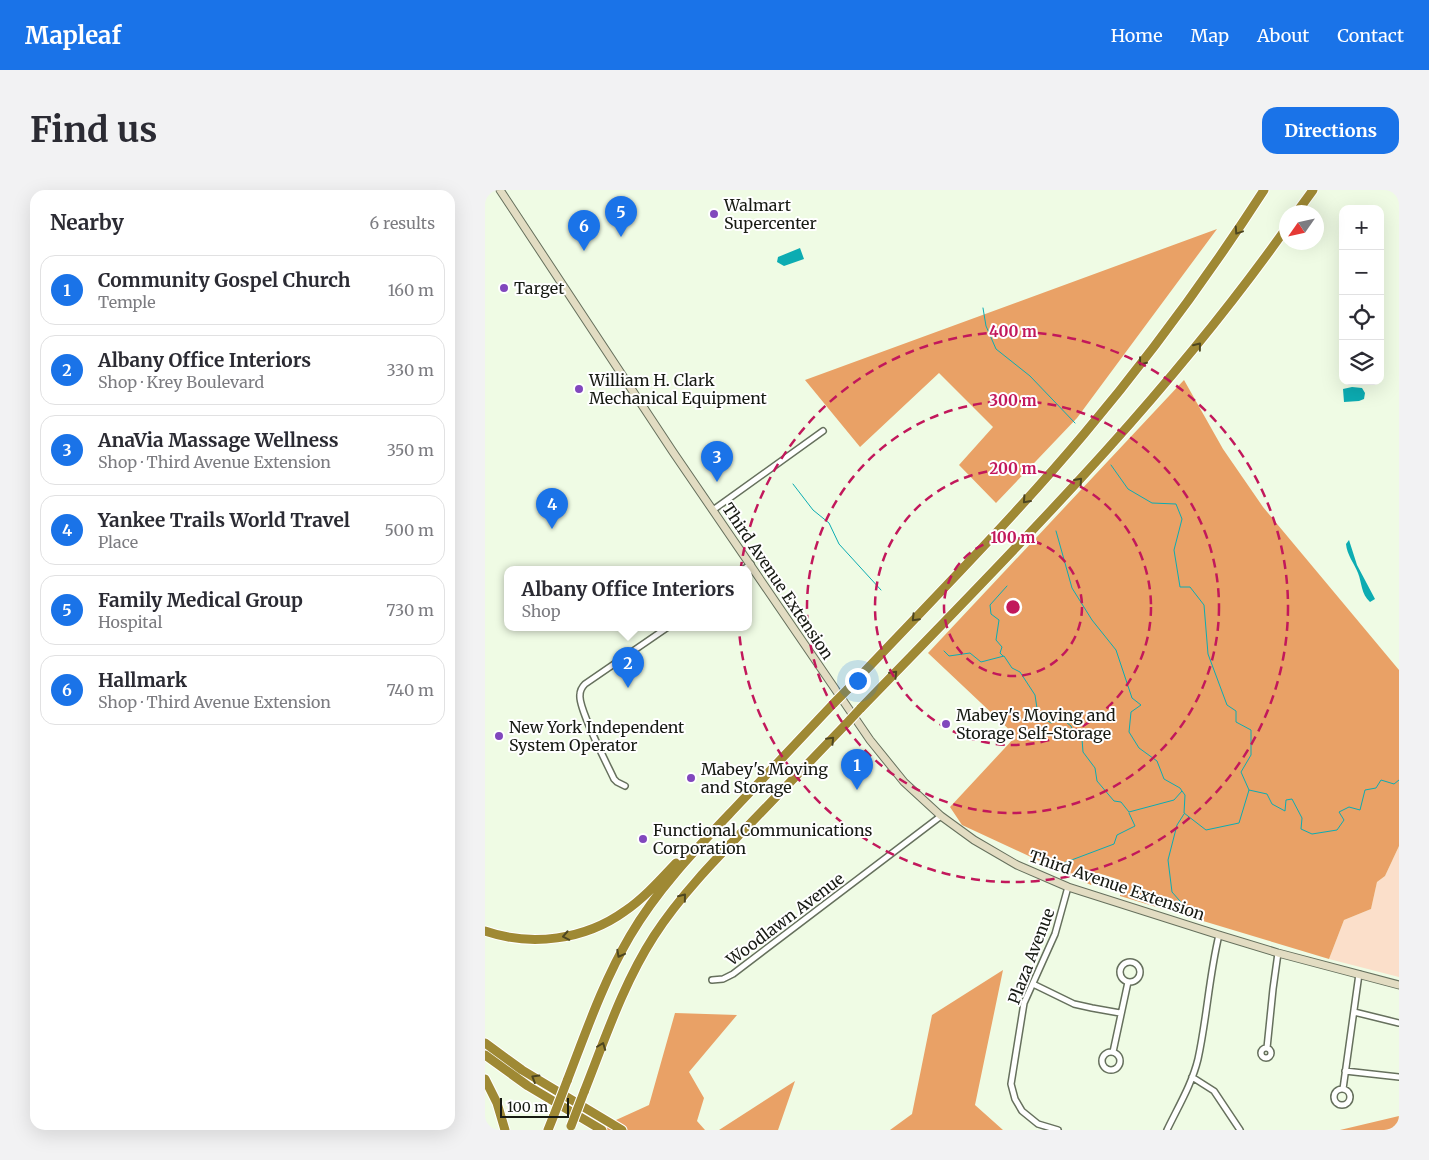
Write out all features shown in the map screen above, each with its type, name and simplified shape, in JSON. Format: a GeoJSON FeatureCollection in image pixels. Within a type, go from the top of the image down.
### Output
{"type":"FeatureCollection","features":[{"type":"Feature","properties":{"kind":"highway"},"geometry":{"type":"LineString","coordinates":[[548,1130],[607,980],[630,936],[669,880],[1018,508],[1096,420],[1188,301],[1265,190]]}},
{"type":"Feature","properties":{"kind":"highway"},"geometry":{"type":"LineString","coordinates":[[1302,205],[1313,190]]}},
{"type":"Feature","properties":{"kind":"highway"},"geometry":{"type":"LineString","coordinates":[[570,1128],[625,989],[664,921],[685,894],[712,863],[1060,502],[1124,432],[1205,336],[1279,238]]}},
{"type":"Feature","properties":{"kind":"highway"},"geometry":{"type":"LineString","coordinates":[[485,931],[516,938],[543,939],[569,936],[602,925],[619,916],[640,900],[704,834],[731,812]]}},
{"type":"Feature","properties":{"kind":"highway"},"geometry":{"type":"LineString","coordinates":[[485,1043],[522,1070],[622,1130]]}},
{"type":"Feature","properties":{"kind":"highway"},"geometry":{"type":"LineString","coordinates":[[485,1055],[527,1086],[602,1130]]}},
{"type":"Feature","properties":{"kind":"highway"},"geometry":{"type":"LineString","coordinates":[[485,1079],[497,1103],[505,1130]]}},
{"type":"Feature","properties":{"kind":"street","name":"Third Avenue Extension"},"geometry":{"type":"LineString","coordinates":[[500,190],[713,510],[870,740],[905,783],[941,816],[974,840],[1038,875],[1278,953],[1399,985]]}},
{"type":"Feature","properties":{"kind":"street"},"geometry":{"type":"LineString","coordinates":[[713,510],[823,431]]}},
{"type":"Feature","properties":{"kind":"street"},"geometry":{"type":"LineString","coordinates":[[752,574],[756,572]]}},
{"type":"Feature","properties":{"kind":"street"},"geometry":{"type":"LineString","coordinates":[[625,786],[614,779],[586,718],[580,702],[580,692],[585,684],[662,631]]}},
{"type":"Feature","properties":{"kind":"street","name":"Woodlawn Avenue"},"geometry":{"type":"LineString","coordinates":[[713,980],[723,979],[733,974],[941,816]]}},
{"type":"Feature","properties":{"kind":"street","name":"Plaza Avenue"},"geometry":{"type":"LineString","coordinates":[[1058,1130],[1039,1124],[1023,1111],[1015,1099],[1011,1084],[1024,1003],[1055,934],[1068,886]]}},
{"type":"Feature","properties":{"kind":"street"},"geometry":{"type":"LineString","coordinates":[[1167,1130],[1192,1077],[1197,1060],[1219,935]]}},
{"type":"Feature","properties":{"kind":"street"},"geometry":{"type":"LineString","coordinates":[[1267,1048],[1270,1008],[1278,953]]}},
{"type":"Feature","properties":{"kind":"street"},"geometry":{"type":"LineString","coordinates":[[1343,1089],[1359,974]]}},
{"type":"Feature","properties":{"kind":"street"},"geometry":{"type":"LineString","coordinates":[[1113,1052],[1128,982]]}},
{"type":"Feature","properties":{"kind":"street"},"geometry":{"type":"LineString","coordinates":[[1033,984],[1074,1004],[1120,1013]]}},
{"type":"Feature","properties":{"kind":"street"},"geometry":{"type":"LineString","coordinates":[[1354,1012],[1399,1023]]}},
{"type":"Feature","properties":{"kind":"street"},"geometry":{"type":"LineString","coordinates":[[1345,1071],[1399,1077]]}},
{"type":"Feature","properties":{"kind":"street"},"geometry":{"type":"LineString","coordinates":[[1192,1077],[1214,1091],[1239,1130]]}},
{"type":"Feature","properties":{"kind":"shaded area"},"geometry":{"type":"Polygon","coordinates":[[[1217,229],[1077,418],[996,503],[959,465],[993,427],[939,373],[860,447],[805,380],[1217,229]]]}},
{"type":"Feature","properties":{"kind":"shaded area"},"geometry":{"type":"Polygon","coordinates":[[[1184,380],[1223,449],[1263,507],[1399,670],[1399,846],[1385,876],[1377,882],[1371,909],[1344,920],[1329,959],[1120,896],[1120,880],[1098,873],[1091,885],[962,825],[950,807],[1016,736],[928,653],[1184,380]]]}},
{"type":"Feature","properties":{"kind":"shaded area"},"geometry":{"type":"Polygon","coordinates":[[[1399,846],[1399,977],[1329,959],[1344,920],[1371,909],[1377,882],[1385,876],[1399,846]]]}},
{"type":"Feature","properties":{"kind":"shaded area"},"geometry":{"type":"Polygon","coordinates":[[[1003,970],[975,1105],[1003,1130],[890,1130],[912,1114],[932,1015],[1003,970]]]}},
{"type":"Feature","properties":{"kind":"shaded area"},"geometry":{"type":"Polygon","coordinates":[[[675,1013],[737,1015],[689,1072],[704,1098],[697,1121],[705,1130],[594,1130],[649,1105],[675,1013]]]}},
{"type":"Feature","properties":{"kind":"shaded area"},"geometry":{"type":"Polygon","coordinates":[[[795,1081],[778,1130],[719,1130],[795,1081]]]}},
{"type":"Feature","properties":{"kind":"shaded area"},"geometry":{"type":"Polygon","coordinates":[[[1399,1116],[1399,1130],[1340,1130],[1399,1116]]]}},
{"type":"Feature","properties":{"kind":"water"},"geometry":{"type":"Polygon","coordinates":[[[800,248],[804,259],[784,266],[777,262],[778,257],[800,248]]]}},
{"type":"Feature","properties":{"kind":"water"},"geometry":{"type":"Polygon","coordinates":[[[1352,387],[1362,388],[1365,393],[1364,399],[1344,402],[1343,389],[1352,387]]]}},
{"type":"Feature","properties":{"kind":"water"},"geometry":{"type":"Polygon","coordinates":[[[1349,540],[1357,565],[1375,599],[1370,602],[1363,592],[1358,573],[1348,552],[1346,544],[1349,540]]]}},
{"type":"Feature","properties":{"kind":"waterway"},"geometry":{"type":"LineString","coordinates":[[983,308],[986,326],[996,349],[1030,376],[1075,423]]}},
{"type":"Feature","properties":{"kind":"waterway"},"geometry":{"type":"LineString","coordinates":[[1111,465],[1128,489],[1152,503],[1176,504],[1182,519],[1174,550],[1180,587],[1190,587],[1204,605],[1208,654],[1227,705],[1236,711],[1236,722],[1251,730],[1251,755],[1241,772],[1249,790]]}},
{"type":"Feature","properties":{"kind":"waterway"},"geometry":{"type":"LineString","coordinates":[[793,484],[813,510],[829,523],[839,544],[881,590]]}},
{"type":"Feature","properties":{"kind":"waterway"},"geometry":{"type":"LineString","coordinates":[[1056,531],[1072,588],[1092,620],[1116,650],[1132,698],[1141,705],[1131,712],[1129,732],[1139,748],[1157,761],[1164,779],[1182,791]]}},
{"type":"Feature","properties":{"kind":"waterway"},"geometry":{"type":"LineString","coordinates":[[1003,656],[1000,653],[1002,647],[996,640],[999,620],[991,614],[990,605],[1007,586]]}},
{"type":"Feature","properties":{"kind":"waterway"},"geometry":{"type":"LineString","coordinates":[[944,651],[949,656],[970,653],[981,662],[1004,656],[1012,668],[1020,672],[1035,695],[1038,715],[1051,723],[1062,719],[1071,726],[1075,736],[1082,739],[1083,752],[1095,768],[1097,781],[1114,801],[1121,802],[1129,812],[1174,800],[1182,791],[1185,795],[1184,813],[1206,830],[1239,823],[1249,790],[1267,794],[1272,804],[1285,811],[1286,800],[1292,799],[1302,818],[1301,829],[1312,834],[1337,830],[1344,820],[1339,812],[1349,807],[1360,810],[1365,790],[1376,788],[1381,780],[1394,784],[1399,780]]}},
{"type":"Feature","properties":{"kind":"waterway"},"geometry":{"type":"LineString","coordinates":[[1061,864],[1114,844],[1117,835],[1135,826],[1129,813]]}},
{"type":"Feature","properties":{"kind":"waterway"},"geometry":{"type":"LineString","coordinates":[[1184,814],[1177,825],[1168,860],[1172,892],[1187,909]]}},
{"type":"Feature","properties":{"kind":"place","name":"Walmart Supercenter"},"geometry":{"type":"Point","coordinates":[714,214]}},
{"type":"Feature","properties":{"kind":"place","name":"Family Medical Group"},"geometry":{"type":"Point","coordinates":[621,237]}},
{"type":"Feature","properties":{"kind":"place","name":"Hallmark"},"geometry":{"type":"Point","coordinates":[584,251]}},
{"type":"Feature","properties":{"kind":"place","name":"Target"},"geometry":{"type":"Point","coordinates":[504,288]}},
{"type":"Feature","properties":{"kind":"place","name":"William H. Clark Mechanical Equipment"},"geometry":{"type":"Point","coordinates":[579,389]}},
{"type":"Feature","properties":{"kind":"place","name":"AnaVia Massage Wellness"},"geometry":{"type":"Point","coordinates":[717,482]}},
{"type":"Feature","properties":{"kind":"place","name":"Yankee Trails World Travel"},"geometry":{"type":"Point","coordinates":[552,529]}},
{"type":"Feature","properties":{"kind":"place","name":"Albany Office Interiors"},"geometry":{"type":"Point","coordinates":[628,688]}},
{"type":"Feature","properties":{"kind":"place","name":"Mabey's Moving and Storage Self-Storage"},"geometry":{"type":"Point","coordinates":[946,724]}},
{"type":"Feature","properties":{"kind":"place","name":"New York Independent System Operator"},"geometry":{"type":"Point","coordinates":[499,736]}},
{"type":"Feature","properties":{"kind":"place","name":"Mabey's Moving and Storage"},"geometry":{"type":"Point","coordinates":[691,778]}},
{"type":"Feature","properties":{"kind":"place","name":"Community Gospel Church"},"geometry":{"type":"Point","coordinates":[857,790]}},
{"type":"Feature","properties":{"kind":"place","name":"Functional Communications Corporation"},"geometry":{"type":"Point","coordinates":[643,839]}}]}
